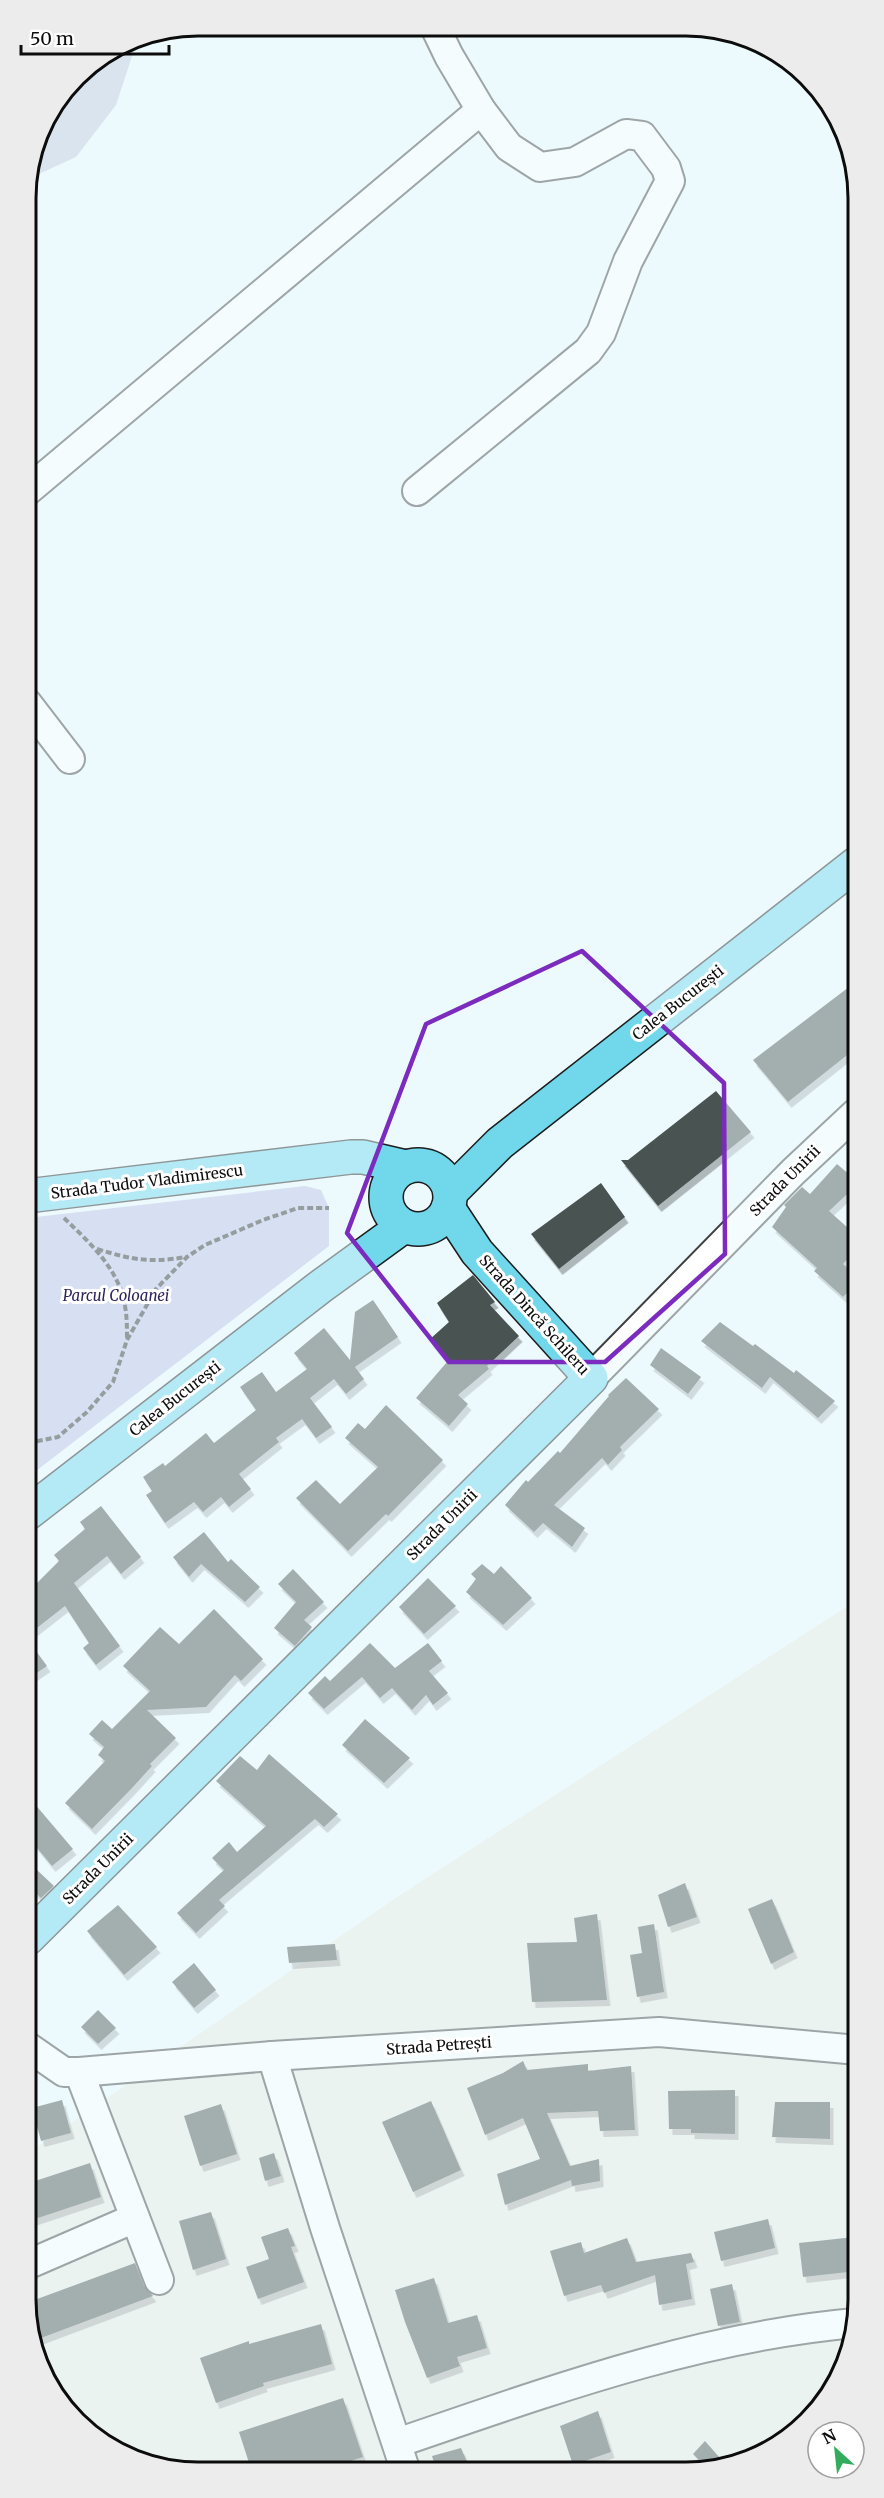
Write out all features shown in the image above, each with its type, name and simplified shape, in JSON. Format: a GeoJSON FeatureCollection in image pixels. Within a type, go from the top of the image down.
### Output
{"type":"FeatureCollection","features":[{"type":"Feature","properties":{"kind":"main road","name":"Calea București"},"geometry":{"type":"LineString","coordinates":[[36,1507],[323,1285],[405,1197],[500,1143],[848,870]]}},
{"type":"Feature","properties":{"kind":"main road","name":"Calea București"},"geometry":{"type":"LineString","coordinates":[[405,1197],[437,1222],[449,1200],[500,1143]]}},
{"type":"Feature","properties":{"kind":"main road","name":"Strada Tudor Vladimirescu"},"geometry":{"type":"LineString","coordinates":[[36,1195],[267,1168],[345,1174],[367,1179],[405,1197]]}},
{"type":"Feature","properties":{"kind":"main road"},"geometry":{"type":"LineString","coordinates":[[405,1197],[439,1173],[446,1182],[449,1200]]}},
{"type":"Feature","properties":{"kind":"main road","name":"Strada Dincă Schileru"},"geometry":{"type":"LineString","coordinates":[[405,1197],[477,1251],[591,1378]]}},
{"type":"Feature","properties":{"kind":"main road","name":"Strada Dincă Schileru"},"geometry":{"type":"LineString","coordinates":[[449,1200],[477,1251]]}},
{"type":"Feature","properties":{"kind":"main road","name":"Strada Unirii"},"geometry":{"type":"LineString","coordinates":[[36,1930],[591,1378]]}},
{"type":"Feature","properties":{"kind":"street"},"geometry":{"type":"LineString","coordinates":[[417,491],[588,351],[601,333],[628,261],[669,181],[666,168],[642,136],[626,134],[574,162],[540,167],[509,147],[481,110],[439,36]]}},
{"type":"Feature","properties":{"kind":"street"},"geometry":{"type":"LineString","coordinates":[[36,484],[481,110]]}},
{"type":"Feature","properties":{"kind":"street"},"geometry":{"type":"LineString","coordinates":[[36,715],[70,759]]}},
{"type":"Feature","properties":{"kind":"street","name":"Strada Unirii"},"geometry":{"type":"LineString","coordinates":[[591,1378],[793,1172],[848,1120]]}},
{"type":"Feature","properties":{"kind":"street","name":"Strada Petrești"},"geometry":{"type":"LineString","coordinates":[[36,2053],[64,2072],[79,2072],[272,2056],[659,2032],[848,2049]]}},
{"type":"Feature","properties":{"kind":"street"},"geometry":{"type":"LineString","coordinates":[[272,2056],[325,2228],[403,2462]]}},
{"type":"Feature","properties":{"kind":"street"},"geometry":{"type":"LineString","coordinates":[[79,2072],[159,2280]]}},
{"type":"Feature","properties":{"kind":"street"},"geometry":{"type":"LineString","coordinates":[[36,2261],[135,2218]]}},
{"type":"Feature","properties":{"kind":"street"},"geometry":{"type":"LineString","coordinates":[[397,2442],[610,2372],[690,2350],[797,2328],[846,2324]]}},
{"type":"Feature","properties":{"kind":"path"},"geometry":{"type":"LineString","coordinates":[[36,1197],[95,1248],[115,1275],[125,1305],[127,1340]]}},
{"type":"Feature","properties":{"kind":"path"},"geometry":{"type":"LineString","coordinates":[[36,1441],[58,1437],[87,1412],[114,1382],[127,1340],[156,1289],[187,1257],[205,1245],[263,1220],[298,1208],[329,1208]]}},
{"type":"Feature","properties":{"kind":"path"},"geometry":{"type":"LineString","coordinates":[[95,1248],[130,1259],[156,1262],[187,1257]]}},
{"type":"Feature","properties":{"kind":"highlighted area"},"geometry":{"type":"Polygon","coordinates":[[[582,951],[724,1083],[725,1254],[605,1362],[449,1362],[347,1233],[426,1024],[582,951]]]}},
{"type":"Feature","properties":{"kind":"shaded area"},"geometry":{"type":"Polygon","coordinates":[[[134,49],[116,105],[76,157],[38,175],[48,136],[63,108],[76,91],[108,63],[134,49]]]}},
{"type":"Feature","properties":{"kind":"shaded area"},"geometry":{"type":"Polygon","coordinates":[[[848,1606],[848,2310],[836,2362],[821,2390],[808,2407],[767,2440],[738,2453],[696,2462],[188,2462],[146,2453],[117,2440],[84,2414],[58,2381],[48,2362],[36,2310],[36,2147],[394,1899],[848,1606]]]}},
{"type":"Feature","properties":{"kind":"green space","name":"Parcul Coloanei"},"geometry":{"type":"Polygon","coordinates":[[[305,1186],[321,1190],[329,1208],[329,1246],[36,1471],[36,1217],[305,1186]]]}},
{"type":"Feature","properties":{"kind":"building"},"geometry":{"type":"Polygon","coordinates":[[[848,988],[848,1054],[788,1102],[753,1060],[848,988]]]}},
{"type":"Feature","properties":{"kind":"building"},"geometry":{"type":"Polygon","coordinates":[[[716,1091],[751,1132],[658,1206],[621,1160],[628,1160],[716,1091]]]}},
{"type":"Feature","properties":{"kind":"building"},"geometry":{"type":"Polygon","coordinates":[[[837,1164],[848,1173],[848,1193],[829,1211],[848,1228],[848,1259],[843,1264],[848,1268],[848,1292],[843,1297],[814,1271],[817,1268],[772,1227],[786,1207],[784,1205],[802,1187],[810,1194],[837,1164]]]}},
{"type":"Feature","properties":{"kind":"building"},"geometry":{"type":"Polygon","coordinates":[[[601,1183],[625,1217],[559,1269],[531,1234],[601,1183]]]}},
{"type":"Feature","properties":{"kind":"building"},"geometry":{"type":"Polygon","coordinates":[[[473,1275],[495,1302],[490,1305],[519,1336],[487,1366],[489,1369],[458,1395],[468,1404],[449,1426],[416,1398],[447,1362],[429,1340],[449,1322],[437,1303],[473,1275]]]}},
{"type":"Feature","properties":{"kind":"building"},"geometry":{"type":"Polygon","coordinates":[[[373,1300],[398,1337],[355,1367],[364,1379],[346,1394],[334,1379],[310,1398],[332,1427],[316,1438],[302,1419],[276,1438],[279,1442],[239,1474],[251,1489],[229,1507],[221,1497],[203,1512],[194,1502],[165,1523],[146,1495],[152,1491],[143,1477],[163,1463],[165,1466],[206,1433],[214,1443],[256,1410],[240,1387],[262,1372],[276,1392],[307,1369],[294,1353],[324,1328],[350,1360],[355,1312],[373,1300]]]}},
{"type":"Feature","properties":{"kind":"building"},"geometry":{"type":"Polygon","coordinates":[[[720,1322],[794,1373],[796,1370],[835,1401],[818,1418],[770,1377],[762,1388],[701,1341],[720,1322]]]}},
{"type":"Feature","properties":{"kind":"building"},"geometry":{"type":"Polygon","coordinates":[[[661,1348],[701,1377],[688,1394],[650,1365],[661,1348]]]}},
{"type":"Feature","properties":{"kind":"building"},"geometry":{"type":"Polygon","coordinates":[[[626,1378],[659,1409],[620,1447],[622,1450],[608,1465],[602,1458],[554,1505],[585,1528],[572,1547],[543,1523],[534,1532],[505,1505],[526,1480],[528,1482],[558,1451],[560,1453],[608,1395],[626,1378]]]}},
{"type":"Feature","properties":{"kind":"building"},"geometry":{"type":"Polygon","coordinates":[[[386,1405],[443,1460],[388,1516],[386,1514],[348,1551],[296,1498],[316,1480],[340,1504],[378,1467],[345,1438],[358,1423],[365,1429],[386,1405]]]}},
{"type":"Feature","properties":{"kind":"building"},"geometry":{"type":"Polygon","coordinates":[[[101,1506],[141,1557],[121,1574],[107,1556],[74,1583],[120,1646],[96,1665],[83,1648],[89,1643],[65,1606],[36,1629],[36,1584],[59,1561],[54,1555],[85,1529],[80,1522],[101,1506]]]}},
{"type":"Feature","properties":{"kind":"building"},"geometry":{"type":"Polygon","coordinates":[[[204,1532],[228,1562],[231,1559],[260,1587],[245,1602],[201,1564],[189,1577],[173,1557],[204,1532]]]}},
{"type":"Feature","properties":{"kind":"building"},"geometry":{"type":"Polygon","coordinates":[[[482,1564],[494,1574],[501,1566],[532,1598],[503,1625],[466,1592],[476,1579],[471,1574],[482,1564]]]}},
{"type":"Feature","properties":{"kind":"building"},"geometry":{"type":"Polygon","coordinates":[[[293,1569],[324,1602],[304,1620],[312,1627],[295,1646],[274,1628],[296,1602],[278,1584],[293,1569]]]}},
{"type":"Feature","properties":{"kind":"building"},"geometry":{"type":"Polygon","coordinates":[[[428,1578],[456,1606],[424,1634],[399,1607],[428,1578]]]}},
{"type":"Feature","properties":{"kind":"building"},"geometry":{"type":"Polygon","coordinates":[[[214,1609],[263,1659],[241,1681],[235,1675],[206,1707],[147,1710],[176,1738],[92,1829],[65,1803],[105,1761],[98,1755],[104,1747],[89,1734],[102,1720],[112,1729],[150,1691],[123,1666],[160,1627],[179,1644],[214,1609]]]}},
{"type":"Feature","properties":{"kind":"building"},"geometry":{"type":"Polygon","coordinates":[[[370,1643],[395,1668],[428,1643],[442,1661],[429,1671],[448,1693],[433,1705],[426,1695],[412,1710],[392,1688],[380,1698],[362,1677],[324,1709],[308,1693],[325,1676],[330,1681],[370,1643]]]}},
{"type":"Feature","properties":{"kind":"building"},"geometry":{"type":"Polygon","coordinates":[[[36,1651],[47,1666],[36,1674],[36,1651]]]}},
{"type":"Feature","properties":{"kind":"building"},"geometry":{"type":"Polygon","coordinates":[[[365,1719],[410,1758],[384,1783],[342,1745],[365,1719]]]}},
{"type":"Feature","properties":{"kind":"building"},"geometry":{"type":"Polygon","coordinates":[[[269,1754],[338,1814],[324,1827],[315,1819],[219,1900],[225,1906],[196,1933],[177,1913],[224,1870],[212,1858],[229,1842],[237,1852],[266,1826],[216,1781],[240,1756],[257,1770],[269,1754]]]}},
{"type":"Feature","properties":{"kind":"building"},"geometry":{"type":"Polygon","coordinates":[[[36,1805],[73,1849],[52,1866],[36,1847],[36,1805]]]}},
{"type":"Feature","properties":{"kind":"building"},"geometry":{"type":"Polygon","coordinates":[[[36,1871],[54,1886],[41,1898],[36,1893],[36,1871]]]}},
{"type":"Feature","properties":{"kind":"building"},"geometry":{"type":"Polygon","coordinates":[[[685,1883],[697,1917],[668,1927],[658,1895],[685,1883]]]}},
{"type":"Feature","properties":{"kind":"building"},"geometry":{"type":"Polygon","coordinates":[[[772,1899],[794,1952],[771,1964],[748,1909],[772,1899]]]}},
{"type":"Feature","properties":{"kind":"building"},"geometry":{"type":"Polygon","coordinates":[[[118,1905],[157,1947],[124,1975],[87,1931],[118,1905]]]}},
{"type":"Feature","properties":{"kind":"building"},"geometry":{"type":"Polygon","coordinates":[[[597,1914],[607,2000],[532,2002],[527,1943],[577,1942],[574,1918],[597,1914]]]}},
{"type":"Feature","properties":{"kind":"building"},"geometry":{"type":"Polygon","coordinates":[[[654,1924],[664,1992],[637,1997],[630,1955],[642,1953],[638,1927],[654,1924]]]}},
{"type":"Feature","properties":{"kind":"building"},"geometry":{"type":"Polygon","coordinates":[[[335,1944],[337,1960],[289,1963],[287,1947],[335,1944]]]}},
{"type":"Feature","properties":{"kind":"building"},"geometry":{"type":"Polygon","coordinates":[[[194,1963],[216,1990],[194,2008],[172,1982],[194,1963]]]}},
{"type":"Feature","properties":{"kind":"building"},"geometry":{"type":"Polygon","coordinates":[[[98,2010],[116,2028],[98,2044],[81,2027],[98,2010]]]}},
{"type":"Feature","properties":{"kind":"building"},"geometry":{"type":"Polygon","coordinates":[[[523,2061],[527,2070],[588,2064],[588,2071],[631,2066],[635,2130],[600,2131],[598,2111],[547,2113],[570,2166],[599,2159],[600,2181],[572,2186],[571,2180],[505,2205],[497,2174],[540,2159],[523,2118],[485,2135],[467,2088],[503,2073],[523,2061]]]}},
{"type":"Feature","properties":{"kind":"building"},"geometry":{"type":"Polygon","coordinates":[[[735,2090],[735,2134],[691,2133],[691,2129],[669,2129],[668,2091],[735,2090]]]}},
{"type":"Feature","properties":{"kind":"building"},"geometry":{"type":"Polygon","coordinates":[[[62,2100],[71,2133],[41,2141],[36,2123],[36,2107],[62,2100]]]}},
{"type":"Feature","properties":{"kind":"building"},"geometry":{"type":"Polygon","coordinates":[[[431,2101],[461,2170],[413,2192],[382,2122],[431,2101]]]}},
{"type":"Feature","properties":{"kind":"building"},"geometry":{"type":"Polygon","coordinates":[[[775,2102],[830,2102],[830,2139],[772,2137],[775,2102]]]}},
{"type":"Feature","properties":{"kind":"building"},"geometry":{"type":"Polygon","coordinates":[[[221,2104],[237,2154],[200,2166],[184,2116],[221,2104]]]}},
{"type":"Feature","properties":{"kind":"building"},"geometry":{"type":"Polygon","coordinates":[[[274,2153],[281,2176],[265,2181],[259,2158],[274,2153]]]}},
{"type":"Feature","properties":{"kind":"building"},"geometry":{"type":"Polygon","coordinates":[[[90,2163],[101,2197],[36,2219],[36,2181],[90,2163]]]}},
{"type":"Feature","properties":{"kind":"building"},"geometry":{"type":"Polygon","coordinates":[[[211,2212],[226,2259],[193,2270],[179,2221],[211,2212]]]}},
{"type":"Feature","properties":{"kind":"building"},"geometry":{"type":"Polygon","coordinates":[[[768,2219],[775,2248],[721,2261],[714,2232],[768,2219]]]}},
{"type":"Feature","properties":{"kind":"building"},"geometry":{"type":"Polygon","coordinates":[[[288,2228],[295,2246],[291,2247],[304,2282],[258,2299],[246,2267],[269,2259],[261,2237],[288,2228]]]}},
{"type":"Feature","properties":{"kind":"building"},"geometry":{"type":"Polygon","coordinates":[[[627,2238],[636,2262],[691,2253],[694,2262],[686,2264],[692,2299],[659,2305],[655,2275],[604,2293],[601,2285],[564,2296],[550,2251],[581,2242],[584,2253],[627,2238]]]}},
{"type":"Feature","properties":{"kind":"building"},"geometry":{"type":"Polygon","coordinates":[[[848,2238],[848,2272],[803,2277],[799,2243],[848,2238]]]}},
{"type":"Feature","properties":{"kind":"building"},"geometry":{"type":"Polygon","coordinates":[[[135,2263],[144,2286],[153,2296],[41,2338],[36,2299],[135,2263]]]}},
{"type":"Feature","properties":{"kind":"building"},"geometry":{"type":"Polygon","coordinates":[[[434,2278],[448,2323],[477,2315],[487,2348],[457,2357],[460,2366],[427,2378],[395,2290],[434,2278]]]}},
{"type":"Feature","properties":{"kind":"building"},"geometry":{"type":"Polygon","coordinates":[[[732,2284],[740,2322],[718,2326],[710,2289],[732,2284]]]}},
{"type":"Feature","properties":{"kind":"building"},"geometry":{"type":"Polygon","coordinates":[[[321,2324],[332,2364],[263,2383],[264,2386],[216,2403],[200,2358],[249,2341],[249,2344],[321,2324]]]}},
{"type":"Feature","properties":{"kind":"building"},"geometry":{"type":"Polygon","coordinates":[[[343,2398],[363,2457],[348,2462],[249,2462],[239,2432],[343,2398]]]}},
{"type":"Feature","properties":{"kind":"building"},"geometry":{"type":"Polygon","coordinates":[[[598,2411],[611,2452],[582,2462],[572,2462],[560,2426],[598,2411]]]}},
{"type":"Feature","properties":{"kind":"building"},"geometry":{"type":"Polygon","coordinates":[[[705,2441],[720,2458],[700,2461],[693,2454],[705,2441]]]}},
{"type":"Feature","properties":{"kind":"building"},"geometry":{"type":"Polygon","coordinates":[[[461,2448],[467,2462],[434,2462],[432,2456],[461,2448]]]}}]}
